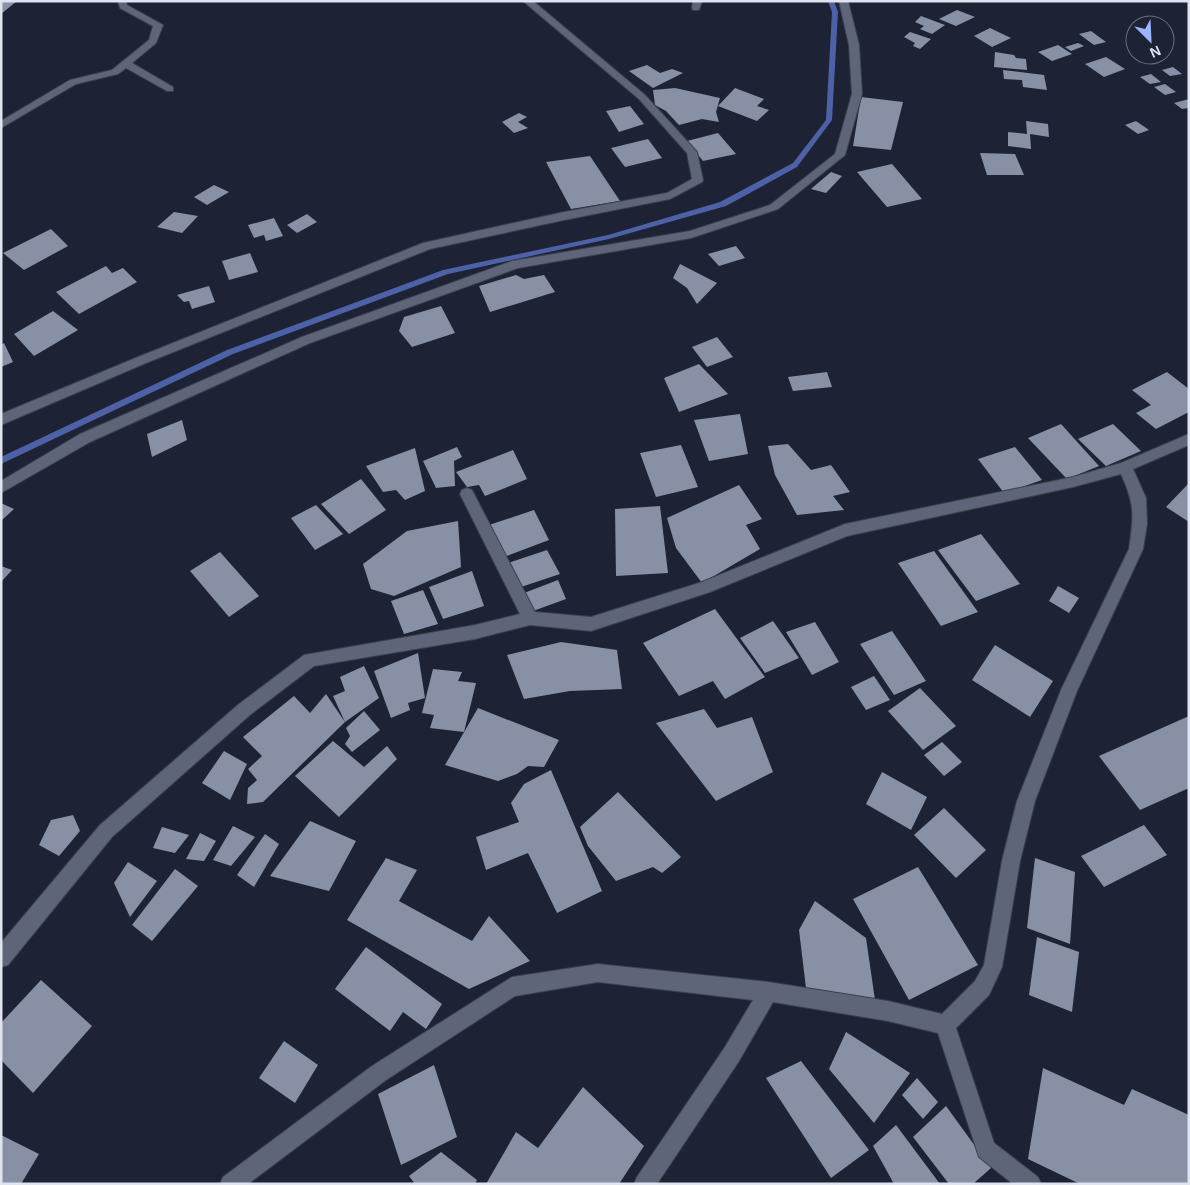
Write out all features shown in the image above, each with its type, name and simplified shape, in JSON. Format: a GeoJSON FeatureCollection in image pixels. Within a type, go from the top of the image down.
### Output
{"type":"FeatureCollection","features":[{"type":"Feature","properties":{"kind":"street"},"geometry":{"type":"LineString","coordinates":[[1,125],[73,82],[115,72],[153,41],[158,25],[123,6],[122,1]]}},
{"type":"Feature","properties":{"kind":"street"},"geometry":{"type":"LineString","coordinates":[[1,420],[142,360],[427,246],[564,216],[670,196],[698,180],[692,152],[642,97],[527,1]]}},
{"type":"Feature","properties":{"kind":"street"},"geometry":{"type":"LineString","coordinates":[[1,488],[85,438],[306,340],[516,264],[691,234],[774,207],[840,155],[857,94],[854,45],[843,1]]}},
{"type":"Feature","properties":{"kind":"street"},"geometry":{"type":"LineString","coordinates":[[125,63],[170,89]]}},
{"type":"Feature","properties":{"kind":"street"},"geometry":{"type":"LineString","coordinates":[[1,958],[106,831],[245,709],[310,660],[475,632],[530,618],[591,624],[704,587],[845,530],[1074,482],[1125,467],[1189,439]]}},
{"type":"Feature","properties":{"kind":"street"},"geometry":{"type":"LineString","coordinates":[[945,1025],[982,988],[993,966],[1010,861],[1026,801],[1069,690],[1136,549],[1140,524],[1139,498],[1125,467]]}},
{"type":"Feature","properties":{"kind":"street"},"geometry":{"type":"LineString","coordinates":[[467,494],[530,618]]}},
{"type":"Feature","properties":{"kind":"street"},"geometry":{"type":"LineString","coordinates":[[230,1184],[379,1073],[512,988],[598,972],[768,992],[888,1011],[945,1025]]}},
{"type":"Feature","properties":{"kind":"street"},"geometry":{"type":"LineString","coordinates":[[644,1184],[732,1054],[768,992]]}},
{"type":"Feature","properties":{"kind":"street"},"geometry":{"type":"LineString","coordinates":[[945,1025],[986,1150],[1031,1184]]}},
{"type":"Feature","properties":{"kind":"building"},"geometry":{"type":"Polygon","coordinates":[[[1,1],[17,1],[1,14],[1,1]]]}},
{"type":"Feature","properties":{"kind":"building"},"geometry":{"type":"Polygon","coordinates":[[[957,10],[975,17],[956,26],[939,19],[957,10]]]}},
{"type":"Feature","properties":{"kind":"building"},"geometry":{"type":"Polygon","coordinates":[[[921,16],[945,25],[932,34],[920,29],[924,26],[915,22],[921,16]]]}},
{"type":"Feature","properties":{"kind":"building"},"geometry":{"type":"Polygon","coordinates":[[[990,28],[1011,38],[992,47],[974,36],[990,28]]]}},
{"type":"Feature","properties":{"kind":"building"},"geometry":{"type":"Polygon","coordinates":[[[1091,31],[1106,42],[1094,45],[1079,34],[1091,31]]]}},
{"type":"Feature","properties":{"kind":"building"},"geometry":{"type":"Polygon","coordinates":[[[910,32],[931,39],[920,49],[913,46],[915,43],[904,37],[910,32]]]}},
{"type":"Feature","properties":{"kind":"building"},"geometry":{"type":"Polygon","coordinates":[[[1078,43],[1084,46],[1071,51],[1065,47],[1078,43]]]}},
{"type":"Feature","properties":{"kind":"building"},"geometry":{"type":"Polygon","coordinates":[[[1058,45],[1072,54],[1052,61],[1038,52],[1058,45]]]}},
{"type":"Feature","properties":{"kind":"building"},"geometry":{"type":"Polygon","coordinates":[[[995,52],[1026,59],[1027,70],[994,67],[995,52]]]}},
{"type":"Feature","properties":{"kind":"building"},"geometry":{"type":"Polygon","coordinates":[[[1106,57],[1125,69],[1104,77],[1085,64],[1106,57]]]}},
{"type":"Feature","properties":{"kind":"building"},"geometry":{"type":"Polygon","coordinates":[[[647,65],[660,73],[672,69],[683,73],[653,88],[629,71],[647,65]]]}},
{"type":"Feature","properties":{"kind":"building"},"geometry":{"type":"Polygon","coordinates":[[[1173,67],[1182,74],[1170,76],[1162,70],[1173,67]]]}},
{"type":"Feature","properties":{"kind":"building"},"geometry":{"type":"Polygon","coordinates":[[[1003,70],[1044,75],[1047,90],[1023,87],[1022,80],[1004,79],[1003,70]]]}},
{"type":"Feature","properties":{"kind":"building"},"geometry":{"type":"Polygon","coordinates":[[[1151,74],[1161,82],[1150,84],[1140,77],[1151,74]]]}},
{"type":"Feature","properties":{"kind":"building"},"geometry":{"type":"Polygon","coordinates":[[[1165,84],[1176,92],[1165,95],[1154,87],[1165,84]]]}},
{"type":"Feature","properties":{"kind":"building"},"geometry":{"type":"Polygon","coordinates":[[[675,88],[720,98],[716,112],[719,122],[702,119],[679,125],[666,111],[655,105],[653,90],[675,88]]]}},
{"type":"Feature","properties":{"kind":"building"},"geometry":{"type":"Polygon","coordinates":[[[735,88],[764,99],[757,106],[769,110],[757,121],[718,106],[735,88]]]}},
{"type":"Feature","properties":{"kind":"building"},"geometry":{"type":"Polygon","coordinates":[[[861,97],[903,102],[891,150],[853,146],[861,97]]]}},
{"type":"Feature","properties":{"kind":"building"},"geometry":{"type":"Polygon","coordinates":[[[1189,99],[1189,108],[1182,109],[1174,103],[1189,99]]]}},
{"type":"Feature","properties":{"kind":"building"},"geometry":{"type":"Polygon","coordinates":[[[630,106],[644,124],[619,132],[606,111],[630,106]]]}},
{"type":"Feature","properties":{"kind":"building"},"geometry":{"type":"Polygon","coordinates":[[[519,113],[527,117],[518,122],[528,128],[514,133],[502,122],[519,113]]]}},
{"type":"Feature","properties":{"kind":"building"},"geometry":{"type":"Polygon","coordinates":[[[1026,121],[1048,124],[1049,137],[1030,134],[1031,149],[1008,146],[1008,132],[1027,134],[1026,121]]]}},
{"type":"Feature","properties":{"kind":"building"},"geometry":{"type":"Polygon","coordinates":[[[1136,121],[1149,130],[1138,134],[1125,125],[1136,121]]]}},
{"type":"Feature","properties":{"kind":"building"},"geometry":{"type":"Polygon","coordinates":[[[718,133],[736,154],[703,161],[687,141],[718,133]]]}},
{"type":"Feature","properties":{"kind":"building"},"geometry":{"type":"Polygon","coordinates":[[[648,139],[662,158],[625,167],[611,148],[648,139]]]}},
{"type":"Feature","properties":{"kind":"building"},"geometry":{"type":"Polygon","coordinates":[[[980,153],[1015,154],[1024,175],[987,175],[980,153]]]}},
{"type":"Feature","properties":{"kind":"building"},"geometry":{"type":"Polygon","coordinates":[[[590,156],[620,201],[571,209],[546,162],[590,156]]]}},
{"type":"Feature","properties":{"kind":"building"},"geometry":{"type":"Polygon","coordinates":[[[892,164],[922,199],[887,207],[857,172],[892,164]]]}},
{"type":"Feature","properties":{"kind":"building"},"geometry":{"type":"Polygon","coordinates":[[[831,172],[842,176],[826,193],[811,189],[831,172]]]}},
{"type":"Feature","properties":{"kind":"building"},"geometry":{"type":"Polygon","coordinates":[[[214,185],[229,192],[207,205],[194,197],[214,185]]]}},
{"type":"Feature","properties":{"kind":"building"},"geometry":{"type":"Polygon","coordinates":[[[174,212],[198,216],[182,233],[157,227],[174,212]]]}},
{"type":"Feature","properties":{"kind":"building"},"geometry":{"type":"Polygon","coordinates":[[[307,214],[317,222],[297,233],[287,225],[307,214]]]}},
{"type":"Feature","properties":{"kind":"building"},"geometry":{"type":"Polygon","coordinates":[[[274,218],[283,236],[266,241],[264,235],[254,238],[248,225],[274,218]]]}},
{"type":"Feature","properties":{"kind":"building"},"geometry":{"type":"Polygon","coordinates":[[[51,229],[68,246],[24,270],[3,253],[51,229]]]}},
{"type":"Feature","properties":{"kind":"building"},"geometry":{"type":"Polygon","coordinates":[[[736,246],[745,258],[719,266],[708,254],[736,246]]]}},
{"type":"Feature","properties":{"kind":"building"},"geometry":{"type":"Polygon","coordinates":[[[250,253],[258,272],[229,280],[222,261],[250,253]]]}},
{"type":"Feature","properties":{"kind":"building"},"geometry":{"type":"Polygon","coordinates":[[[680,264],[717,283],[697,304],[687,288],[673,278],[680,264]]]}},
{"type":"Feature","properties":{"kind":"building"},"geometry":{"type":"Polygon","coordinates":[[[106,266],[112,273],[123,268],[137,282],[79,314],[56,292],[106,266]]]}},
{"type":"Feature","properties":{"kind":"building"},"geometry":{"type":"Polygon","coordinates":[[[516,275],[524,279],[544,275],[555,292],[490,312],[479,286],[516,275]]]}},
{"type":"Feature","properties":{"kind":"building"},"geometry":{"type":"Polygon","coordinates":[[[209,286],[215,302],[192,309],[189,301],[184,302],[177,295],[209,286]]]}},
{"type":"Feature","properties":{"kind":"building"},"geometry":{"type":"Polygon","coordinates":[[[441,306],[455,333],[412,347],[399,331],[404,317],[441,306]]]}},
{"type":"Feature","properties":{"kind":"building"},"geometry":{"type":"Polygon","coordinates":[[[53,311],[78,330],[34,356],[14,334],[53,311]]]}},
{"type":"Feature","properties":{"kind":"building"},"geometry":{"type":"Polygon","coordinates":[[[717,337],[733,357],[707,367],[692,347],[717,337]]]}},
{"type":"Feature","properties":{"kind":"building"},"geometry":{"type":"Polygon","coordinates":[[[4,343],[13,362],[1,367],[1,345],[4,343]]]}},
{"type":"Feature","properties":{"kind":"building"},"geometry":{"type":"Polygon","coordinates":[[[699,364],[728,394],[679,412],[664,378],[699,364]]]}},
{"type":"Feature","properties":{"kind":"building"},"geometry":{"type":"Polygon","coordinates":[[[827,372],[832,387],[793,391],[788,377],[827,372]]]}},
{"type":"Feature","properties":{"kind":"building"},"geometry":{"type":"Polygon","coordinates":[[[1167,372],[1189,389],[1189,412],[1156,429],[1136,413],[1151,405],[1132,390],[1167,372]]]}},
{"type":"Feature","properties":{"kind":"building"},"geometry":{"type":"Polygon","coordinates":[[[740,414],[748,454],[709,461],[694,420],[740,414]]]}},
{"type":"Feature","properties":{"kind":"building"},"geometry":{"type":"Polygon","coordinates":[[[182,420],[187,440],[152,457],[147,434],[182,420]]]}},
{"type":"Feature","properties":{"kind":"building"},"geometry":{"type":"Polygon","coordinates":[[[1061,424],[1099,466],[1067,479],[1028,438],[1061,424]]]}},
{"type":"Feature","properties":{"kind":"building"},"geometry":{"type":"Polygon","coordinates":[[[1113,424],[1141,451],[1106,466],[1078,439],[1113,424]]]}},
{"type":"Feature","properties":{"kind":"building"},"geometry":{"type":"Polygon","coordinates":[[[788,444],[811,470],[831,465],[850,492],[833,496],[844,510],[797,515],[775,475],[768,446],[788,444]]]}},
{"type":"Feature","properties":{"kind":"building"},"geometry":{"type":"Polygon","coordinates":[[[681,445],[698,487],[656,497],[640,453],[681,445]]]}},
{"type":"Feature","properties":{"kind":"building"},"geometry":{"type":"Polygon","coordinates":[[[457,447],[462,457],[454,461],[455,486],[436,488],[423,461],[457,447]]]}},
{"type":"Feature","properties":{"kind":"building"},"geometry":{"type":"Polygon","coordinates":[[[1015,447],[1042,480],[1004,493],[978,459],[1015,447]]]}},
{"type":"Feature","properties":{"kind":"building"},"geometry":{"type":"Polygon","coordinates":[[[415,448],[425,491],[405,500],[396,490],[383,492],[366,466],[415,448]]]}},
{"type":"Feature","properties":{"kind":"building"},"geometry":{"type":"Polygon","coordinates":[[[513,450],[527,479],[485,496],[479,485],[467,487],[456,472],[513,450]]]}},
{"type":"Feature","properties":{"kind":"building"},"geometry":{"type":"Polygon","coordinates":[[[361,479],[386,510],[349,534],[321,504],[361,479]]]}},
{"type":"Feature","properties":{"kind":"building"},"geometry":{"type":"Polygon","coordinates":[[[1189,483],[1189,522],[1166,507],[1189,483]]]}},
{"type":"Feature","properties":{"kind":"building"},"geometry":{"type":"Polygon","coordinates":[[[739,485],[762,519],[746,525],[760,549],[702,583],[676,548],[667,518],[739,485]]]}},
{"type":"Feature","properties":{"kind":"building"},"geometry":{"type":"Polygon","coordinates":[[[1,503],[14,509],[1,521],[1,503]]]}},
{"type":"Feature","properties":{"kind":"building"},"geometry":{"type":"Polygon","coordinates":[[[316,505],[343,534],[315,550],[291,518],[316,505]]]}},
{"type":"Feature","properties":{"kind":"building"},"geometry":{"type":"Polygon","coordinates":[[[660,506],[668,573],[616,576],[615,509],[660,506]]]}},
{"type":"Feature","properties":{"kind":"building"},"geometry":{"type":"Polygon","coordinates":[[[534,510],[549,540],[504,557],[489,525],[534,510]]]}},
{"type":"Feature","properties":{"kind":"building"},"geometry":{"type":"Polygon","coordinates":[[[458,521],[461,567],[394,596],[371,589],[363,564],[407,531],[458,521]]]}},
{"type":"Feature","properties":{"kind":"building"},"geometry":{"type":"Polygon","coordinates":[[[981,534],[1020,584],[976,601],[938,550],[981,534]]]}},
{"type":"Feature","properties":{"kind":"building"},"geometry":{"type":"Polygon","coordinates":[[[547,550],[560,574],[521,587],[508,563],[547,550]]]}},
{"type":"Feature","properties":{"kind":"building"},"geometry":{"type":"Polygon","coordinates":[[[934,551],[978,612],[941,626],[898,563],[934,551]]]}},
{"type":"Feature","properties":{"kind":"building"},"geometry":{"type":"Polygon","coordinates":[[[220,552],[259,596],[229,617],[190,571],[220,552]]]}},
{"type":"Feature","properties":{"kind":"building"},"geometry":{"type":"Polygon","coordinates":[[[1,566],[12,570],[1,582],[1,566]]]}},
{"type":"Feature","properties":{"kind":"building"},"geometry":{"type":"Polygon","coordinates":[[[472,571],[484,606],[443,619],[429,587],[472,571]]]}},
{"type":"Feature","properties":{"kind":"building"},"geometry":{"type":"Polygon","coordinates":[[[558,580],[566,599],[533,611],[524,593],[558,580]]]}},
{"type":"Feature","properties":{"kind":"building"},"geometry":{"type":"Polygon","coordinates":[[[1058,586],[1079,598],[1069,613],[1049,601],[1058,586]]]}},
{"type":"Feature","properties":{"kind":"building"},"geometry":{"type":"Polygon","coordinates":[[[423,590],[438,624],[404,634],[391,601],[423,590]]]}},
{"type":"Feature","properties":{"kind":"building"},"geometry":{"type":"Polygon","coordinates":[[[715,609],[765,677],[725,699],[713,681],[679,696],[643,643],[715,609]]]}},
{"type":"Feature","properties":{"kind":"building"},"geometry":{"type":"Polygon","coordinates":[[[773,621],[799,658],[765,673],[740,638],[773,621]]]}},
{"type":"Feature","properties":{"kind":"building"},"geometry":{"type":"Polygon","coordinates":[[[815,622],[839,662],[812,675],[786,632],[815,622]]]}},
{"type":"Feature","properties":{"kind":"building"},"geometry":{"type":"Polygon","coordinates":[[[892,631],[926,681],[894,695],[860,644],[892,631]]]}},
{"type":"Feature","properties":{"kind":"building"},"geometry":{"type":"Polygon","coordinates":[[[561,642],[617,650],[622,689],[570,691],[524,699],[507,655],[561,642]]]}},
{"type":"Feature","properties":{"kind":"building"},"geometry":{"type":"Polygon","coordinates":[[[995,645],[1053,681],[1030,717],[972,680],[995,645]]]}},
{"type":"Feature","properties":{"kind":"building"},"geometry":{"type":"Polygon","coordinates":[[[418,653],[425,698],[408,703],[410,710],[391,718],[374,671],[418,653]]]}},
{"type":"Feature","properties":{"kind":"building"},"geometry":{"type":"Polygon","coordinates":[[[364,666],[379,698],[345,722],[333,696],[345,691],[340,677],[364,666]]]}},
{"type":"Feature","properties":{"kind":"building"},"geometry":{"type":"Polygon","coordinates":[[[433,669],[462,672],[458,681],[476,683],[464,732],[430,728],[434,715],[422,713],[433,669]]]}},
{"type":"Feature","properties":{"kind":"building"},"geometry":{"type":"Polygon","coordinates":[[[874,676],[890,700],[866,710],[851,687],[874,676]]]}},
{"type":"Feature","properties":{"kind":"building"},"geometry":{"type":"Polygon","coordinates":[[[920,688],[956,726],[923,750],[888,711],[920,688]]]}},
{"type":"Feature","properties":{"kind":"building"},"geometry":{"type":"Polygon","coordinates":[[[326,694],[345,722],[263,802],[247,804],[248,788],[257,780],[248,769],[262,756],[243,737],[294,696],[310,713],[326,694]]]}},
{"type":"Feature","properties":{"kind":"building"},"geometry":{"type":"Polygon","coordinates":[[[478,708],[559,740],[544,767],[528,766],[517,774],[498,781],[445,765],[478,708]]]}},
{"type":"Feature","properties":{"kind":"building"},"geometry":{"type":"Polygon","coordinates":[[[704,709],[717,728],[752,717],[773,772],[716,801],[656,723],[704,709]]]}},
{"type":"Feature","properties":{"kind":"building"},"geometry":{"type":"Polygon","coordinates":[[[364,711],[380,730],[352,752],[345,744],[350,736],[346,728],[364,711]]]}},
{"type":"Feature","properties":{"kind":"building"},"geometry":{"type":"Polygon","coordinates":[[[1189,716],[1189,788],[1140,810],[1099,756],[1189,716]]]}},
{"type":"Feature","properties":{"kind":"building"},"geometry":{"type":"Polygon","coordinates":[[[333,741],[364,767],[387,746],[397,759],[339,817],[295,776],[333,741]]]}},
{"type":"Feature","properties":{"kind":"building"},"geometry":{"type":"Polygon","coordinates":[[[942,742],[962,762],[944,776],[924,755],[942,742]]]}},
{"type":"Feature","properties":{"kind":"building"},"geometry":{"type":"Polygon","coordinates":[[[224,751],[247,764],[230,800],[202,783],[224,751]]]}},
{"type":"Feature","properties":{"kind":"building"},"geometry":{"type":"Polygon","coordinates":[[[551,770],[602,891],[557,913],[528,853],[486,870],[476,837],[519,822],[511,803],[524,784],[551,770]]]}},
{"type":"Feature","properties":{"kind":"building"},"geometry":{"type":"Polygon","coordinates":[[[882,772],[927,797],[911,830],[866,804],[882,772]]]}},
{"type":"Feature","properties":{"kind":"building"},"geometry":{"type":"Polygon","coordinates":[[[618,792],[681,857],[662,873],[653,867],[616,881],[588,846],[580,827],[618,792]]]}},
{"type":"Feature","properties":{"kind":"building"},"geometry":{"type":"Polygon","coordinates":[[[944,808],[986,850],[956,878],[914,835],[944,808]]]}},
{"type":"Feature","properties":{"kind":"building"},"geometry":{"type":"Polygon","coordinates":[[[73,815],[80,831],[59,856],[39,845],[51,820],[73,815]]]}},
{"type":"Feature","properties":{"kind":"building"},"geometry":{"type":"Polygon","coordinates":[[[310,821],[356,841],[329,891],[270,876],[310,821]]]}},
{"type":"Feature","properties":{"kind":"building"},"geometry":{"type":"Polygon","coordinates":[[[1144,825],[1167,855],[1104,887],[1081,856],[1144,825]]]}},
{"type":"Feature","properties":{"kind":"building"},"geometry":{"type":"Polygon","coordinates":[[[233,826],[255,837],[231,866],[213,860],[233,826]]]}},
{"type":"Feature","properties":{"kind":"building"},"geometry":{"type":"Polygon","coordinates":[[[162,827],[189,835],[175,853],[153,848],[162,827]]]}},
{"type":"Feature","properties":{"kind":"building"},"geometry":{"type":"Polygon","coordinates":[[[200,833],[216,841],[204,861],[186,859],[200,833]]]}},
{"type":"Feature","properties":{"kind":"building"},"geometry":{"type":"Polygon","coordinates":[[[265,834],[279,844],[254,887],[237,875],[265,834]]]}},
{"type":"Feature","properties":{"kind":"building"},"geometry":{"type":"Polygon","coordinates":[[[386,858],[417,870],[399,901],[472,941],[489,916],[530,961],[469,989],[347,920],[386,858]]]}},
{"type":"Feature","properties":{"kind":"building"},"geometry":{"type":"Polygon","coordinates":[[[1035,858],[1075,872],[1070,944],[1027,928],[1035,858]]]}},
{"type":"Feature","properties":{"kind":"building"},"geometry":{"type":"Polygon","coordinates":[[[128,862],[157,881],[130,917],[114,883],[128,862]]]}},
{"type":"Feature","properties":{"kind":"building"},"geometry":{"type":"Polygon","coordinates":[[[918,867],[978,965],[909,1000],[853,899],[918,867]]]}},
{"type":"Feature","properties":{"kind":"building"},"geometry":{"type":"Polygon","coordinates":[[[175,869],[198,886],[152,941],[132,925],[175,869]]]}},
{"type":"Feature","properties":{"kind":"building"},"geometry":{"type":"Polygon","coordinates":[[[815,901],[866,938],[875,1000],[806,988],[799,930],[815,901]]]}},
{"type":"Feature","properties":{"kind":"building"},"geometry":{"type":"Polygon","coordinates":[[[1037,937],[1079,952],[1072,1012],[1029,995],[1037,937]]]}},
{"type":"Feature","properties":{"kind":"building"},"geometry":{"type":"Polygon","coordinates":[[[366,947],[442,1004],[426,1029],[403,1012],[390,1031],[335,989],[366,947]]]}},
{"type":"Feature","properties":{"kind":"building"},"geometry":{"type":"Polygon","coordinates":[[[41,980],[92,1026],[33,1093],[1,1060],[1,1023],[41,980]]]}},
{"type":"Feature","properties":{"kind":"building"},"geometry":{"type":"Polygon","coordinates":[[[846,1032],[910,1073],[874,1123],[829,1069],[846,1032]]]}},
{"type":"Feature","properties":{"kind":"building"},"geometry":{"type":"Polygon","coordinates":[[[284,1041],[318,1065],[295,1103],[259,1078],[284,1041]]]}},
{"type":"Feature","properties":{"kind":"building"},"geometry":{"type":"Polygon","coordinates":[[[801,1061],[869,1150],[831,1178],[766,1078],[801,1061]]]}},
{"type":"Feature","properties":{"kind":"building"},"geometry":{"type":"Polygon","coordinates":[[[434,1065],[457,1137],[401,1165],[378,1094],[434,1065]]]}},
{"type":"Feature","properties":{"kind":"building"},"geometry":{"type":"Polygon","coordinates":[[[1043,1068],[1124,1105],[1132,1089],[1189,1115],[1189,1184],[1080,1184],[1028,1159],[1043,1068]]]}},
{"type":"Feature","properties":{"kind":"building"},"geometry":{"type":"Polygon","coordinates":[[[917,1078],[938,1102],[923,1119],[902,1095],[917,1078]]]}},
{"type":"Feature","properties":{"kind":"building"},"geometry":{"type":"Polygon","coordinates":[[[583,1087],[644,1146],[619,1184],[486,1184],[516,1132],[538,1148],[583,1087]]]}},
{"type":"Feature","properties":{"kind":"building"},"geometry":{"type":"Polygon","coordinates":[[[946,1106],[991,1168],[973,1184],[949,1184],[913,1137],[946,1106]]]}},
{"type":"Feature","properties":{"kind":"building"},"geometry":{"type":"Polygon","coordinates":[[[896,1125],[940,1184],[894,1184],[873,1146],[896,1125]]]}},
{"type":"Feature","properties":{"kind":"building"},"geometry":{"type":"Polygon","coordinates":[[[1,1135],[39,1154],[21,1184],[1,1184],[1,1135]]]}},
{"type":"Feature","properties":{"kind":"building"},"geometry":{"type":"Polygon","coordinates":[[[441,1152],[477,1180],[475,1184],[415,1184],[409,1176],[441,1152]]]}},
{"type":"Feature","properties":{"kind":"waterway"},"geometry":{"type":"LineString","coordinates":[[1,461],[230,352],[446,272],[609,237],[723,204],[795,165],[829,120],[835,12],[831,1]]}}]}
